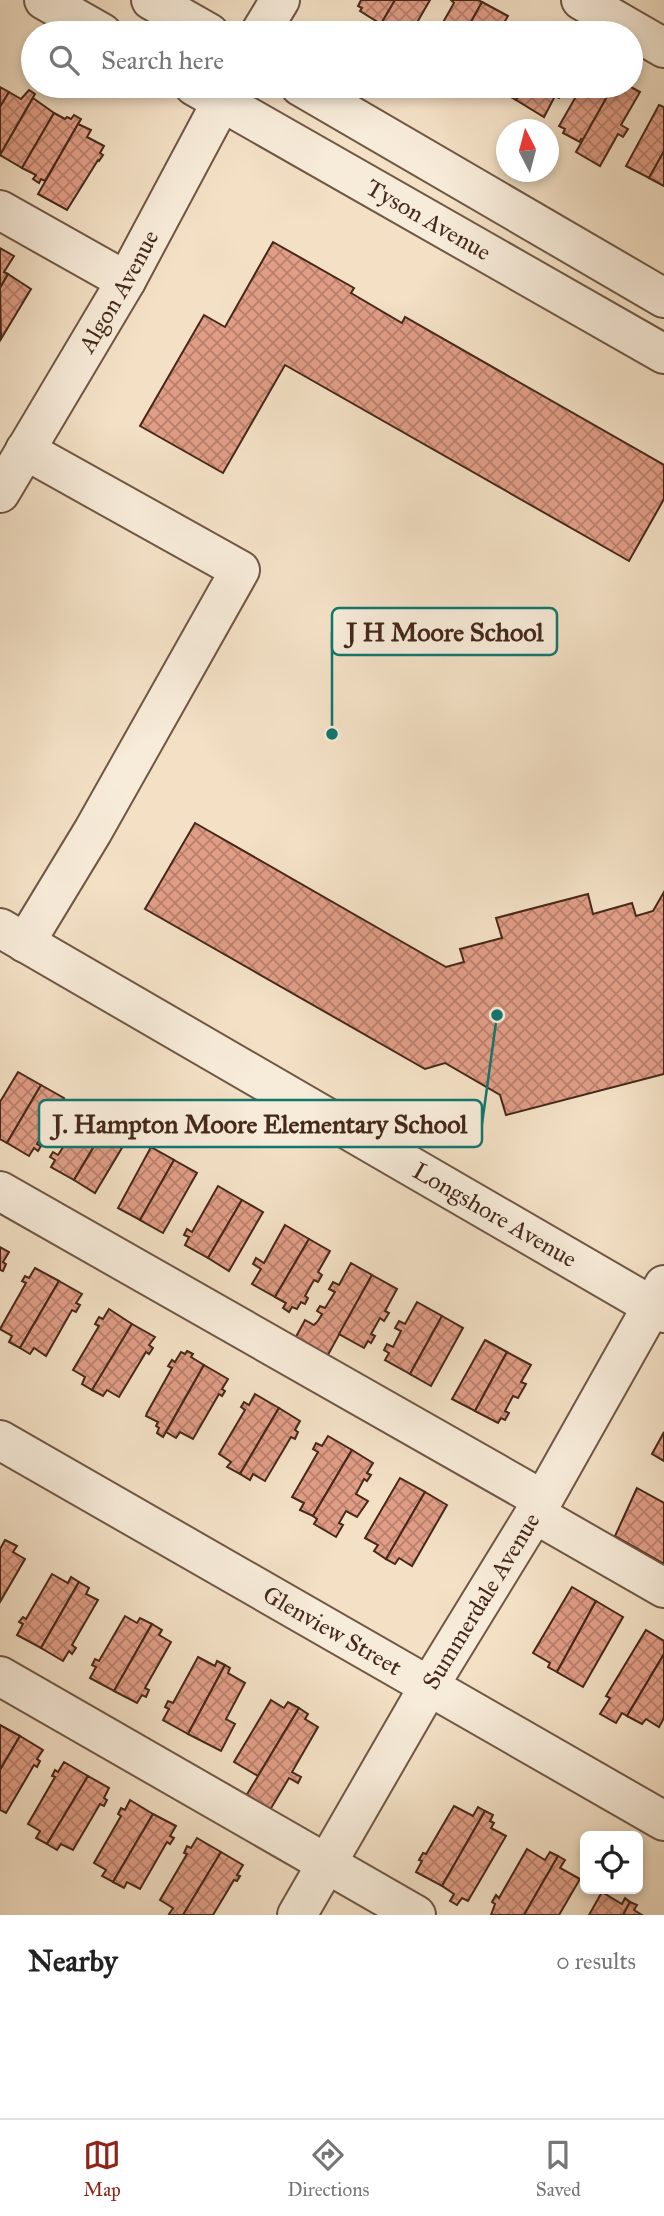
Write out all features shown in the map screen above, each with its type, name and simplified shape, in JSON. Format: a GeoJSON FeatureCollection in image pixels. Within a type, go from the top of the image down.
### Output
{"type":"FeatureCollection","features":[{"type":"Feature","properties":{"kind":"street"},"geometry":{"type":"LineString","coordinates":[[44,0],[81,21]]}},
{"type":"Feature","properties":{"kind":"street"},"geometry":{"type":"LineString","coordinates":[[151,0],[188,21]]}},
{"type":"Feature","properties":{"kind":"street"},"geometry":{"type":"LineString","coordinates":[[267,21],[280,0]]}},
{"type":"Feature","properties":{"kind":"street"},"geometry":{"type":"LineString","coordinates":[[581,0],[617,21]]}},
{"type":"Feature","properties":{"kind":"street"},"geometry":{"type":"LineString","coordinates":[[643,36],[664,48]]}},
{"type":"Feature","properties":{"kind":"street","name":"Algon Avenue"},"geometry":{"type":"LineString","coordinates":[[11,465],[126,281],[212,98]]}},
{"type":"Feature","properties":{"kind":"street","name":"Tyson Avenue"},"geometry":{"type":"LineString","coordinates":[[228,98],[658,336]]}},
{"type":"Feature","properties":{"kind":"street","name":"Tyson Avenue"},"geometry":{"type":"LineString","coordinates":[[321,98],[664,298]]}},
{"type":"Feature","properties":{"kind":"street"},"geometry":{"type":"LineString","coordinates":[[0,210],[126,281]]}},
{"type":"Feature","properties":{"kind":"street"},"geometry":{"type":"LineString","coordinates":[[11,465],[131,509],[240,570],[93,831],[12,935]]}},
{"type":"Feature","properties":{"kind":"street","name":"Longshore Avenue"},"geometry":{"type":"LineString","coordinates":[[12,935],[660,1301]]}},
{"type":"Feature","properties":{"kind":"street"},"geometry":{"type":"LineString","coordinates":[[0,1191],[539,1507],[664,1588]]}},
{"type":"Feature","properties":{"kind":"street","name":"Summerdale Avenue"},"geometry":{"type":"LineString","coordinates":[[297,1915],[429,1686],[539,1507],[660,1301]]}},
{"type":"Feature","properties":{"kind":"street","name":"Glenview Street"},"geometry":{"type":"LineString","coordinates":[[0,1440],[664,1821]]}},
{"type":"Feature","properties":{"kind":"street"},"geometry":{"type":"LineString","coordinates":[[0,1676],[416,1915]]}},
{"type":"Feature","properties":{"kind":"building"},"geometry":{"type":"Polygon","coordinates":[[[361,0],[395,0],[383,21],[376,21],[360,11],[362,8],[358,6],[361,0]]]}},
{"type":"Feature","properties":{"kind":"building"},"geometry":{"type":"Polygon","coordinates":[[[395,0],[430,0],[418,21],[383,21],[395,0]]]}},
{"type":"Feature","properties":{"kind":"building"},"geometry":{"type":"Polygon","coordinates":[[[451,0],[482,2],[472,21],[444,21],[454,3],[451,0]]]}},
{"type":"Feature","properties":{"kind":"building"},"geometry":{"type":"Polygon","coordinates":[[[482,2],[508,16],[505,21],[472,21],[482,2]]]}},
{"type":"Feature","properties":{"kind":"building"},"geometry":{"type":"Polygon","coordinates":[[[0,87],[9,92],[0,107],[0,87]]]}},
{"type":"Feature","properties":{"kind":"building"},"geometry":{"type":"Polygon","coordinates":[[[9,92],[21,99],[33,98],[0,155],[0,107],[9,92]]]}},
{"type":"Feature","properties":{"kind":"building"},"geometry":{"type":"Polygon","coordinates":[[[33,98],[54,113],[22,168],[0,155],[33,98]]]}},
{"type":"Feature","properties":{"kind":"building"},"geometry":{"type":"Polygon","coordinates":[[[517,98],[554,98],[544,117],[516,100],[517,98]]]}},
{"type":"Feature","properties":{"kind":"building"},"geometry":{"type":"Polygon","coordinates":[[[575,98],[606,98],[583,140],[580,142],[563,133],[565,129],[559,126],[575,98]]]}},
{"type":"Feature","properties":{"kind":"building"},"geometry":{"type":"Polygon","coordinates":[[[606,98],[637,98],[621,125],[628,129],[623,137],[618,134],[600,166],[576,152],[606,98]]]}},
{"type":"Feature","properties":{"kind":"building"},"geometry":{"type":"Polygon","coordinates":[[[659,105],[664,107],[664,151],[649,178],[626,166],[659,105]]]}},
{"type":"Feature","properties":{"kind":"building"},"geometry":{"type":"Polygon","coordinates":[[[54,113],[65,119],[71,119],[74,115],[81,119],[45,181],[41,179],[39,183],[33,179],[36,175],[22,168],[54,113]]]}},
{"type":"Feature","properties":{"kind":"building"},"geometry":{"type":"Polygon","coordinates":[[[78,124],[91,130],[87,137],[104,146],[100,153],[103,155],[67,210],[38,194],[78,124]]]}},
{"type":"Feature","properties":{"kind":"building"},"geometry":{"type":"Polygon","coordinates":[[[664,151],[664,186],[649,178],[664,151]]]}},
{"type":"Feature","properties":{"kind":"building"},"geometry":{"type":"Polygon","coordinates":[[[273,242],[354,288],[351,293],[402,323],[405,317],[664,465],[664,499],[629,561],[285,365],[223,473],[140,426],[204,315],[225,327],[273,242]]]}},
{"type":"Feature","properties":{"kind":"building"},"geometry":{"type":"Polygon","coordinates":[[[0,248],[14,256],[4,272],[8,274],[0,288],[0,248]]]}},
{"type":"Feature","properties":{"kind":"building"},"geometry":{"type":"Polygon","coordinates":[[[8,274],[31,289],[1,339],[0,288],[8,274]]]}},
{"type":"Feature","properties":{"kind":"building"},"geometry":{"type":"Polygon","coordinates":[[[195,823],[446,967],[464,962],[460,949],[502,938],[496,918],[588,894],[593,914],[632,903],[636,916],[653,911],[664,892],[664,1074],[506,1115],[500,1095],[445,1063],[425,1069],[145,909],[195,823]]]}},
{"type":"Feature","properties":{"kind":"building"},"geometry":{"type":"Polygon","coordinates":[[[18,1072],[41,1085],[7,1143],[0,1139],[0,1102],[18,1072]]]}},
{"type":"Feature","properties":{"kind":"building"},"geometry":{"type":"Polygon","coordinates":[[[41,1085],[64,1098],[51,1119],[56,1123],[53,1129],[47,1126],[37,1144],[41,1146],[38,1151],[34,1148],[29,1156],[7,1143],[41,1085]]]}},
{"type":"Feature","properties":{"kind":"building"},"geometry":{"type":"Polygon","coordinates":[[[85,1109],[108,1123],[74,1180],[51,1167],[55,1160],[50,1157],[53,1152],[58,1155],[69,1138],[63,1134],[66,1130],[71,1133],[85,1109]]]}},
{"type":"Feature","properties":{"kind":"building"},"geometry":{"type":"Polygon","coordinates":[[[108,1123],[129,1136],[95,1193],[74,1180],[108,1123]]]}},
{"type":"Feature","properties":{"kind":"building"},"geometry":{"type":"Polygon","coordinates":[[[151,1147],[174,1160],[140,1220],[118,1208],[151,1147]]]}},
{"type":"Feature","properties":{"kind":"building"},"geometry":{"type":"Polygon","coordinates":[[[174,1160],[197,1173],[163,1233],[140,1220],[174,1160]]]}},
{"type":"Feature","properties":{"kind":"building"},"geometry":{"type":"Polygon","coordinates":[[[218,1186],[242,1200],[208,1258],[185,1245],[189,1237],[184,1235],[187,1229],[192,1232],[218,1186]]]}},
{"type":"Feature","properties":{"kind":"building"},"geometry":{"type":"Polygon","coordinates":[[[242,1200],[263,1212],[229,1271],[208,1258],[242,1200]]]}},
{"type":"Feature","properties":{"kind":"building"},"geometry":{"type":"Polygon","coordinates":[[[285,1225],[309,1239],[275,1297],[252,1284],[261,1269],[253,1264],[256,1258],[264,1263],[285,1225]]]}},
{"type":"Feature","properties":{"kind":"building"},"geometry":{"type":"Polygon","coordinates":[[[309,1239],[330,1251],[318,1272],[322,1275],[318,1282],[314,1280],[305,1296],[308,1298],[305,1304],[301,1302],[297,1309],[292,1307],[289,1312],[283,1308],[286,1303],[275,1297],[309,1239]]]}},
{"type":"Feature","properties":{"kind":"building"},"geometry":{"type":"Polygon","coordinates":[[[0,1247],[9,1252],[3,1262],[6,1264],[3,1271],[0,1270],[0,1247]]]}},
{"type":"Feature","properties":{"kind":"building"},"geometry":{"type":"Polygon","coordinates":[[[351,1263],[372,1275],[324,1362],[292,1344],[305,1320],[314,1325],[318,1321],[322,1314],[317,1311],[320,1306],[325,1308],[335,1292],[329,1289],[333,1282],[339,1285],[351,1263]]]}},
{"type":"Feature","properties":{"kind":"building"},"geometry":{"type":"Polygon","coordinates":[[[35,1268],[59,1281],[20,1348],[9,1342],[12,1336],[0,1329],[26,1283],[22,1281],[25,1276],[29,1278],[35,1268]]]}},
{"type":"Feature","properties":{"kind":"building"},"geometry":{"type":"Polygon","coordinates":[[[372,1275],[397,1289],[385,1311],[389,1313],[384,1321],[380,1318],[371,1334],[375,1336],[364,1348],[339,1334],[372,1275]]]}},
{"type":"Feature","properties":{"kind":"building"},"geometry":{"type":"Polygon","coordinates":[[[59,1281],[82,1294],[76,1303],[80,1305],[76,1312],[72,1310],[46,1356],[34,1348],[30,1354],[20,1348],[59,1281]]]}},
{"type":"Feature","properties":{"kind":"building"},"geometry":{"type":"Polygon","coordinates":[[[417,1302],[442,1316],[410,1374],[385,1360],[389,1353],[384,1350],[387,1344],[393,1347],[401,1331],[395,1328],[399,1321],[405,1324],[417,1302]]]}},
{"type":"Feature","properties":{"kind":"building"},"geometry":{"type":"Polygon","coordinates":[[[109,1309],[132,1324],[92,1390],[82,1384],[85,1377],[73,1370],[99,1326],[95,1324],[99,1317],[103,1319],[109,1309]]]}},
{"type":"Feature","properties":{"kind":"building"},"geometry":{"type":"Polygon","coordinates":[[[442,1316],[463,1328],[431,1386],[410,1374],[442,1316]]]}},
{"type":"Feature","properties":{"kind":"building"},"geometry":{"type":"Polygon","coordinates":[[[132,1324],[155,1337],[149,1345],[153,1348],[149,1354],[146,1352],[119,1397],[107,1390],[103,1396],[92,1390],[132,1324]]]}},
{"type":"Feature","properties":{"kind":"building"},"geometry":{"type":"Polygon","coordinates":[[[485,1340],[507,1352],[475,1411],[452,1399],[485,1340]]]}},
{"type":"Feature","properties":{"kind":"building"},"geometry":{"type":"Polygon","coordinates":[[[187,1351],[204,1365],[163,1437],[157,1433],[158,1422],[146,1416],[172,1368],[168,1366],[172,1360],[175,1362],[181,1352],[185,1354],[187,1351]]]}},
{"type":"Feature","properties":{"kind":"building"},"geometry":{"type":"Polygon","coordinates":[[[507,1352],[531,1365],[521,1382],[526,1384],[518,1398],[513,1396],[505,1411],[509,1413],[505,1420],[501,1418],[498,1423],[475,1411],[507,1352]]]}},
{"type":"Feature","properties":{"kind":"building"},"geometry":{"type":"Polygon","coordinates":[[[204,1365],[228,1379],[222,1389],[225,1391],[222,1396],[219,1394],[193,1439],[180,1432],[176,1438],[166,1432],[204,1365]]]}},
{"type":"Feature","properties":{"kind":"building"},"geometry":{"type":"Polygon","coordinates":[[[255,1394],[279,1408],[240,1474],[227,1467],[231,1462],[219,1454],[245,1410],[241,1407],[244,1402],[249,1405],[255,1394]]]}},
{"type":"Feature","properties":{"kind":"building"},"geometry":{"type":"Polygon","coordinates":[[[279,1408],[300,1421],[295,1430],[298,1432],[295,1439],[291,1437],[265,1481],[253,1474],[250,1480],[240,1474],[279,1408]]]}},
{"type":"Feature","properties":{"kind":"building"},"geometry":{"type":"Polygon","coordinates":[[[664,1432],[664,1461],[652,1454],[664,1432]]]}},
{"type":"Feature","properties":{"kind":"building"},"geometry":{"type":"Polygon","coordinates":[[[328,1436],[352,1450],[313,1516],[300,1510],[304,1503],[292,1497],[318,1452],[313,1449],[316,1443],[322,1446],[328,1436]]]}},
{"type":"Feature","properties":{"kind":"building"},"geometry":{"type":"Polygon","coordinates":[[[352,1450],[373,1463],[367,1473],[371,1475],[367,1481],[364,1479],[356,1494],[368,1501],[357,1517],[346,1511],[339,1523],[343,1525],[336,1537],[314,1524],[317,1519],[313,1516],[352,1450]]]}},
{"type":"Feature","properties":{"kind":"building"},"geometry":{"type":"Polygon","coordinates":[[[400,1478],[425,1492],[386,1559],[374,1551],[378,1545],[365,1538],[400,1478]]]}},
{"type":"Feature","properties":{"kind":"building"},"geometry":{"type":"Polygon","coordinates":[[[637,1488],[664,1503],[664,1564],[615,1536],[637,1488]]]}},
{"type":"Feature","properties":{"kind":"building"},"geometry":{"type":"Polygon","coordinates":[[[425,1492],[447,1505],[412,1566],[399,1558],[395,1564],[386,1559],[425,1492]]]}},
{"type":"Feature","properties":{"kind":"building"},"geometry":{"type":"Polygon","coordinates":[[[5,1540],[17,1546],[13,1552],[25,1559],[0,1602],[0,1549],[5,1540]]]}},
{"type":"Feature","properties":{"kind":"building"},"geometry":{"type":"Polygon","coordinates":[[[52,1574],[68,1583],[71,1577],[79,1582],[41,1648],[17,1635],[23,1624],[19,1622],[23,1617],[26,1619],[52,1574]]]}},
{"type":"Feature","properties":{"kind":"building"},"geometry":{"type":"Polygon","coordinates":[[[79,1582],[89,1588],[86,1594],[98,1600],[72,1645],[76,1648],[72,1654],[69,1651],[63,1661],[41,1648],[79,1582]]]}},
{"type":"Feature","properties":{"kind":"building"},"geometry":{"type":"Polygon","coordinates":[[[572,1587],[596,1601],[557,1672],[548,1667],[550,1663],[533,1653],[572,1587]]]}},
{"type":"Feature","properties":{"kind":"building"},"geometry":{"type":"Polygon","coordinates":[[[596,1601],[623,1617],[583,1687],[557,1672],[596,1601]]]}},
{"type":"Feature","properties":{"kind":"building"},"geometry":{"type":"Polygon","coordinates":[[[125,1616],[137,1623],[140,1618],[152,1624],[114,1691],[90,1678],[96,1667],[92,1665],[95,1659],[99,1661],[125,1616]]]}},
{"type":"Feature","properties":{"kind":"building"},"geometry":{"type":"Polygon","coordinates":[[[152,1624],[162,1630],[159,1635],[171,1642],[145,1688],[149,1690],[146,1697],[142,1695],[137,1703],[114,1691],[152,1624]]]}},
{"type":"Feature","properties":{"kind":"building"},"geometry":{"type":"Polygon","coordinates":[[[646,1630],[664,1641],[664,1654],[627,1716],[622,1713],[616,1723],[600,1714],[610,1698],[606,1696],[646,1630]]]}},
{"type":"Feature","properties":{"kind":"building"},"geometry":{"type":"Polygon","coordinates":[[[664,1654],[664,1718],[659,1727],[646,1719],[642,1724],[627,1716],[664,1654]]]}},
{"type":"Feature","properties":{"kind":"building"},"geometry":{"type":"Polygon","coordinates":[[[198,1657],[215,1666],[217,1661],[225,1665],[188,1734],[163,1720],[169,1709],[165,1707],[168,1701],[173,1703],[198,1657]]]}},
{"type":"Feature","properties":{"kind":"building"},"geometry":{"type":"Polygon","coordinates":[[[225,1665],[230,1668],[228,1673],[245,1683],[226,1719],[235,1724],[221,1751],[188,1734],[225,1665]]]}},
{"type":"Feature","properties":{"kind":"building"},"geometry":{"type":"Polygon","coordinates":[[[271,1700],[284,1708],[288,1702],[299,1708],[258,1776],[234,1762],[271,1700]]]}},
{"type":"Feature","properties":{"kind":"building"},"geometry":{"type":"Polygon","coordinates":[[[299,1708],[308,1714],[305,1719],[318,1727],[292,1772],[301,1777],[298,1783],[289,1778],[270,1810],[246,1796],[299,1708]]]}},
{"type":"Feature","properties":{"kind":"building"},"geometry":{"type":"Polygon","coordinates":[[[0,1725],[20,1736],[0,1770],[0,1725]]]}},
{"type":"Feature","properties":{"kind":"building"},"geometry":{"type":"Polygon","coordinates":[[[20,1736],[43,1750],[37,1759],[40,1761],[37,1767],[34,1765],[6,1813],[0,1810],[0,1770],[20,1736]]]}},
{"type":"Feature","properties":{"kind":"building"},"geometry":{"type":"Polygon","coordinates":[[[64,1762],[88,1776],[47,1844],[36,1838],[40,1831],[28,1824],[55,1777],[52,1776],[55,1770],[58,1772],[64,1762]]]}},
{"type":"Feature","properties":{"kind":"building"},"geometry":{"type":"Polygon","coordinates":[[[88,1776],[109,1788],[104,1798],[107,1800],[104,1806],[100,1804],[73,1850],[61,1844],[57,1850],[47,1844],[88,1776]]]}},
{"type":"Feature","properties":{"kind":"building"},"geometry":{"type":"Polygon","coordinates":[[[130,1800],[153,1814],[113,1882],[102,1876],[106,1870],[94,1863],[121,1816],[118,1814],[121,1808],[125,1810],[130,1800]]]}},
{"type":"Feature","properties":{"kind":"building"},"geometry":{"type":"Polygon","coordinates":[[[454,1806],[473,1816],[478,1807],[485,1811],[442,1886],[416,1872],[423,1853],[426,1854],[454,1806]]]}},
{"type":"Feature","properties":{"kind":"building"},"geometry":{"type":"Polygon","coordinates":[[[485,1811],[493,1815],[490,1821],[494,1823],[491,1828],[506,1836],[468,1901],[462,1898],[457,1905],[450,1901],[454,1894],[442,1886],[485,1811]]]}},
{"type":"Feature","properties":{"kind":"building"},"geometry":{"type":"Polygon","coordinates":[[[153,1814],[176,1826],[170,1836],[174,1838],[170,1844],[167,1842],[140,1889],[127,1882],[124,1888],[113,1882],[153,1814]]]}},
{"type":"Feature","properties":{"kind":"building"},"geometry":{"type":"Polygon","coordinates":[[[197,1838],[221,1852],[183,1915],[171,1915],[169,1914],[173,1908],[160,1900],[187,1854],[184,1853],[187,1846],[191,1848],[197,1838]]]}},
{"type":"Feature","properties":{"kind":"building"},"geometry":{"type":"Polygon","coordinates":[[[527,1849],[545,1860],[550,1852],[558,1856],[524,1915],[491,1915],[495,1904],[492,1902],[496,1895],[499,1898],[527,1849]]]}},
{"type":"Feature","properties":{"kind":"building"},"geometry":{"type":"Polygon","coordinates":[[[221,1852],[243,1865],[237,1875],[240,1876],[237,1881],[234,1880],[213,1915],[183,1915],[221,1852]]]}},
{"type":"Feature","properties":{"kind":"building"},"geometry":{"type":"Polygon","coordinates":[[[558,1856],[565,1860],[560,1868],[580,1879],[559,1915],[524,1915],[558,1856]]]}},
{"type":"Feature","properties":{"kind":"building"},"geometry":{"type":"Polygon","coordinates":[[[601,1894],[622,1904],[625,1898],[630,1902],[623,1915],[589,1915],[601,1894]]]}},
{"type":"Feature","properties":{"kind":"building"},"geometry":{"type":"Polygon","coordinates":[[[630,1902],[637,1905],[634,1910],[642,1915],[623,1915],[630,1902]]]}},
{"type":"Feature","properties":{"kind":"place","name":"J H Moore School"},"geometry":{"type":"Point","coordinates":[332,734]}},
{"type":"Feature","properties":{"kind":"place","name":"J. Hampton Moore Elementary School"},"geometry":{"type":"Point","coordinates":[497,1015]}}]}
